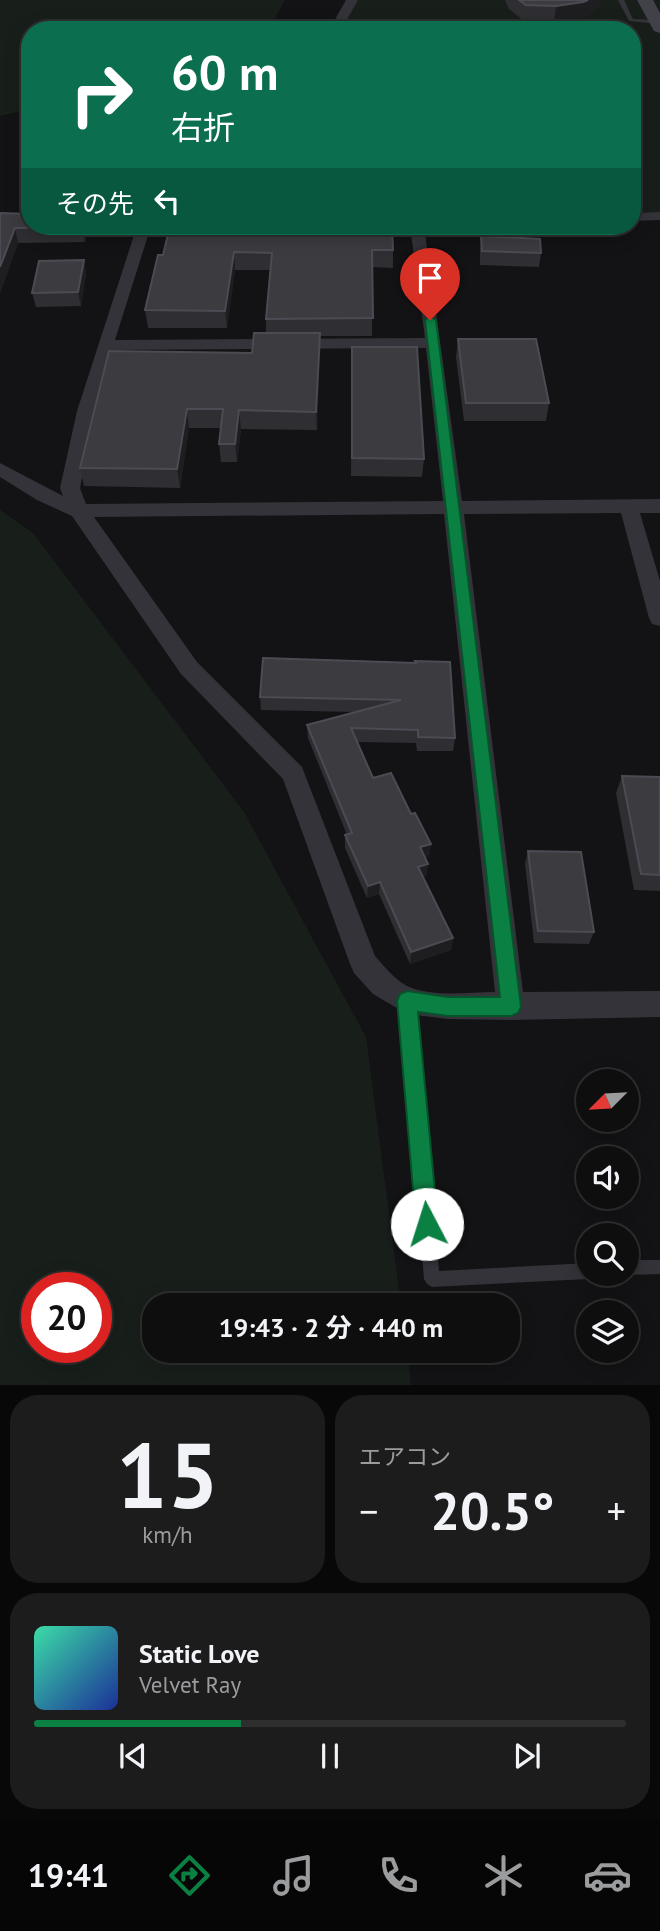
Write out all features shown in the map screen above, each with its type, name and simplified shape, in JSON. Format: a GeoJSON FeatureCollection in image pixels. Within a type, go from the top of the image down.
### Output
{"type":"FeatureCollection","features":[{"type":"Feature","properties":{"kind":"street"},"geometry":{"type":"LineString","coordinates":[[340,21],[352,0]]}},
{"type":"Feature","properties":{"kind":"street"},"geometry":{"type":"LineString","coordinates":[[645,0],[659,24]]}},
{"type":"Feature","properties":{"kind":"street"},"geometry":{"type":"LineString","coordinates":[[641,216],[660,216]]}},
{"type":"Feature","properties":{"kind":"street"},"geometry":{"type":"LineString","coordinates":[[141,235],[86,411],[70,488],[79,511],[189,668],[293,774],[364,964],[383,985],[407,1001],[448,1006],[511,1007],[660,1004]]}},
{"type":"Feature","properties":{"kind":"street"},"geometry":{"type":"LineString","coordinates":[[418,235],[434,343],[511,1007]]}},
{"type":"Feature","properties":{"kind":"street"},"geometry":{"type":"LineString","coordinates":[[105,345],[434,343]]}},
{"type":"Feature","properties":{"kind":"street"},"geometry":{"type":"LineString","coordinates":[[0,469],[44,495],[79,511],[660,506]]}},
{"type":"Feature","properties":{"kind":"street"},"geometry":{"type":"LineString","coordinates":[[629,507],[660,618]]}},
{"type":"Feature","properties":{"kind":"lane"},"geometry":{"type":"LineString","coordinates":[[621,0],[631,20],[638,21]]}},
{"type":"Feature","properties":{"kind":"lane"},"geometry":{"type":"LineString","coordinates":[[641,21],[659,24]]}},
{"type":"Feature","properties":{"kind":"lane"},"geometry":{"type":"LineString","coordinates":[[407,1001],[432,1279],[576,1271]]}},
{"type":"Feature","properties":{"kind":"lane"},"geometry":{"type":"LineString","coordinates":[[639,1267],[660,1266]]}},
{"type":"Feature","properties":{"kind":"shaded area"},"geometry":{"type":"Polygon","coordinates":[[[0,0],[285,0],[274,21],[21,21],[21,111],[0,116],[0,0]]]}},
{"type":"Feature","properties":{"kind":"shaded area"},"geometry":{"type":"Polygon","coordinates":[[[357,0],[660,0],[660,212],[641,212],[641,21],[345,21],[357,0]]]}},
{"type":"Feature","properties":{"kind":"shaded area"},"geometry":{"type":"Polygon","coordinates":[[[0,510],[33,533],[244,812],[366,1037],[399,1293],[142,1293],[142,1363],[408,1363],[411,1385],[0,1385],[0,510]]]}},
{"type":"Feature","properties":{"kind":"building"},"geometry":{"type":"Polygon","coordinates":[[[519,0],[588,0],[556,6],[526,5],[519,0]]]}},
{"type":"Feature","properties":{"kind":"building"},"geometry":{"type":"Polygon","coordinates":[[[0,213],[21,214],[21,228],[15,228],[0,267],[0,213]]]}},
{"type":"Feature","properties":{"kind":"building"},"geometry":{"type":"Polygon","coordinates":[[[168,235],[392,235],[393,250],[372,250],[373,318],[266,319],[272,253],[234,252],[225,311],[145,310],[158,255],[163,255],[168,235]]]}},
{"type":"Feature","properties":{"kind":"building"},"geometry":{"type":"Polygon","coordinates":[[[481,236],[540,239],[541,253],[482,251],[481,236]]]}},
{"type":"Feature","properties":{"kind":"building"},"geometry":{"type":"Polygon","coordinates":[[[84,260],[78,292],[32,293],[39,261],[84,260]]]}},
{"type":"Feature","properties":{"kind":"building"},"geometry":{"type":"Polygon","coordinates":[[[254,333],[320,333],[316,412],[239,410],[235,444],[219,444],[223,409],[187,409],[177,469],[80,468],[109,351],[252,353],[254,333]]]}},
{"type":"Feature","properties":{"kind":"building"},"geometry":{"type":"Polygon","coordinates":[[[458,339],[536,339],[549,403],[466,403],[458,339]]]}},
{"type":"Feature","properties":{"kind":"building"},"geometry":{"type":"Polygon","coordinates":[[[352,347],[417,347],[424,459],[352,458],[352,347]]]}},
{"type":"Feature","properties":{"kind":"building"},"geometry":{"type":"Polygon","coordinates":[[[263,658],[450,662],[455,738],[418,737],[418,730],[351,728],[373,778],[391,773],[411,814],[415,813],[431,844],[420,847],[428,864],[418,867],[453,938],[411,952],[380,882],[368,886],[345,835],[352,833],[307,725],[401,700],[260,697],[263,658]]]}},
{"type":"Feature","properties":{"kind":"building"},"geometry":{"type":"Polygon","coordinates":[[[622,776],[660,777],[660,875],[641,874],[622,776]]]}},
{"type":"Feature","properties":{"kind":"building"},"geometry":{"type":"Polygon","coordinates":[[[528,851],[581,852],[594,932],[538,931],[528,851]]]}},
{"type":"Feature","properties":{"kind":"route"},"geometry":{"type":"LineString","coordinates":[[427,1224],[407,1001],[448,1006],[511,1007],[430,320]]}}]}
